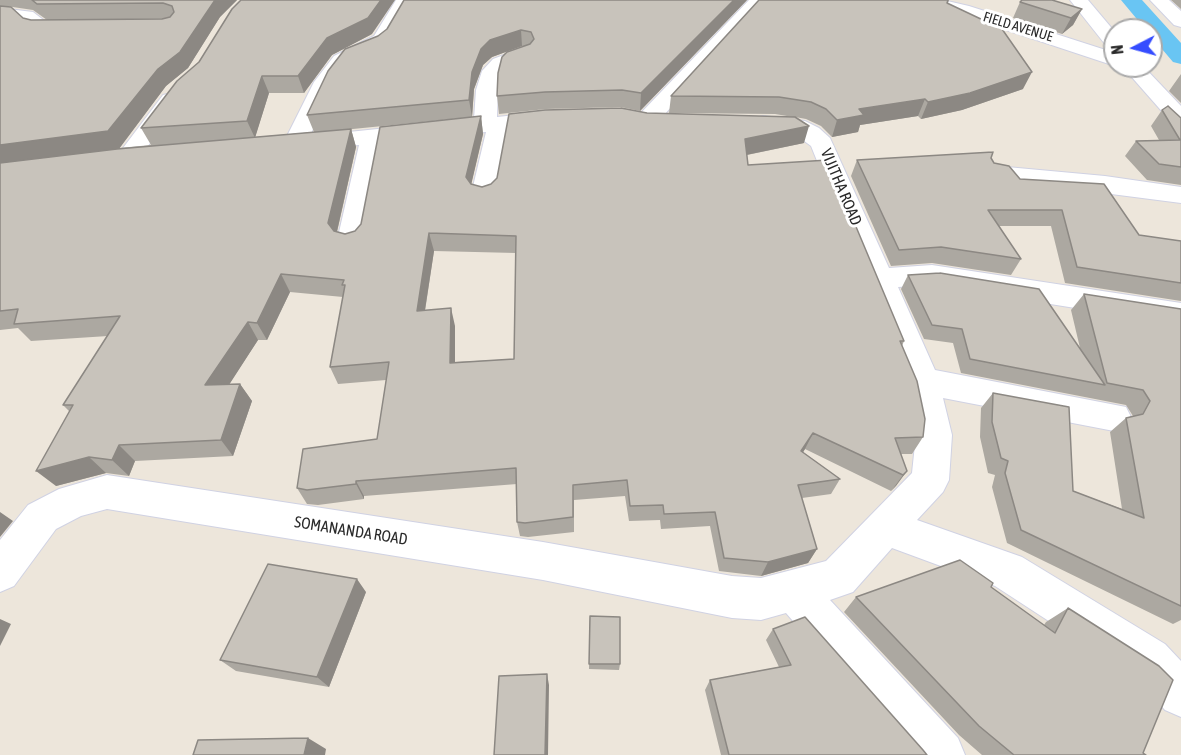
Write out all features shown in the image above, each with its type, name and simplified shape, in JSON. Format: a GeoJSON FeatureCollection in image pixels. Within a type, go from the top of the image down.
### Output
{"type":"FeatureCollection","features":[{"type":"Feature","properties":{"kind":"street"},"geometry":{"type":"LineString","coordinates":[[295,144],[321,86],[341,60],[374,46],[382,40],[405,0]]}},
{"type":"Feature","properties":{"kind":"street"},"geometry":{"type":"LineString","coordinates":[[646,121],[759,0]]}},
{"type":"Feature","properties":{"kind":"street","name":"FIELD AVENUE"},"geometry":{"type":"LineString","coordinates":[[919,0],[963,10],[1103,56]]}},
{"type":"Feature","properties":{"kind":"street"},"geometry":{"type":"LineString","coordinates":[[1079,0],[1103,29]]}},
{"type":"Feature","properties":{"kind":"street"},"geometry":{"type":"LineString","coordinates":[[1159,0],[1181,21]]}},
{"type":"Feature","properties":{"kind":"street"},"geometry":{"type":"LineString","coordinates":[[0,13],[27,15],[42,27],[88,27]]}},
{"type":"Feature","properties":{"kind":"street"},"geometry":{"type":"LineString","coordinates":[[484,195],[492,123],[487,90],[492,70],[500,63],[523,54]]}},
{"type":"Feature","properties":{"kind":"street"},"geometry":{"type":"LineString","coordinates":[[1143,78],[1181,119]]}},
{"type":"Feature","properties":{"kind":"street"},"geometry":{"type":"LineString","coordinates":[[128,157],[184,86]]}},
{"type":"Feature","properties":{"kind":"street"},"geometry":{"type":"LineString","coordinates":[[621,116],[646,121],[675,122]]}},
{"type":"Feature","properties":{"kind":"street"},"geometry":{"type":"LineString","coordinates":[[271,146],[492,123],[578,117]]}},
{"type":"Feature","properties":{"kind":"street","name":"VIJITHA ROAD"},"geometry":{"type":"LineString","coordinates":[[732,597],[761,599],[838,578],[930,480],[934,435],[923,381],[822,143],[812,133],[797,126],[775,123],[740,123]]}},
{"type":"Feature","properties":{"kind":"street"},"geometry":{"type":"LineString","coordinates":[[351,241],[373,135]]}},
{"type":"Feature","properties":{"kind":"street"},"geometry":{"type":"LineString","coordinates":[[105,160],[152,155]]}},
{"type":"Feature","properties":{"kind":"street"},"geometry":{"type":"LineString","coordinates":[[996,173],[1105,184],[1181,195]]}},
{"type":"Feature","properties":{"kind":"street"},"geometry":{"type":"LineString","coordinates":[[879,278],[932,275],[1181,314]]}},
{"type":"Feature","properties":{"kind":"street"},"geometry":{"type":"LineString","coordinates":[[923,381],[1114,417]]}},
{"type":"Feature","properties":{"kind":"street","name":"SOMANANDA ROAD"},"geometry":{"type":"LineString","coordinates":[[0,572],[42,518],[72,501],[106,492],[543,561],[732,597]]}},
{"type":"Feature","properties":{"kind":"street"},"geometry":{"type":"LineString","coordinates":[[884,527],[1008,571],[1149,660],[1181,694]]}},
{"type":"Feature","properties":{"kind":"street"},"geometry":{"type":"LineString","coordinates":[[793,590],[940,755]]}},
{"type":"Feature","properties":{"kind":"building"},"geometry":{"type":"Polygon","coordinates":[[[32,0],[215,0],[180,52],[158,69],[108,131],[0,145],[0,6],[11,7],[23,18],[31,20],[162,19],[170,17],[174,12],[172,6],[163,3],[37,4],[32,0]]]}},
{"type":"Feature","properties":{"kind":"building"},"geometry":{"type":"Polygon","coordinates":[[[241,0],[381,0],[368,18],[327,38],[298,76],[262,76],[247,121],[141,128],[177,81],[199,62],[232,9],[241,0]]]}},
{"type":"Feature","properties":{"kind":"building"},"geometry":{"type":"Polygon","coordinates":[[[404,0],[734,0],[641,93],[622,90],[497,96],[498,73],[502,57],[507,52],[530,44],[534,39],[531,32],[521,30],[490,40],[481,49],[472,72],[469,100],[307,115],[328,71],[345,49],[378,36],[387,29],[404,0]]]}},
{"type":"Feature","properties":{"kind":"building"},"geometry":{"type":"Polygon","coordinates":[[[759,0],[948,0],[947,3],[1002,29],[1032,72],[970,93],[928,102],[925,99],[859,109],[864,115],[837,120],[826,109],[811,102],[779,97],[671,96],[759,0]]]}},
{"type":"Feature","properties":{"kind":"building"},"geometry":{"type":"Polygon","coordinates":[[[1022,0],[1052,0],[1082,9],[1071,18],[1020,2],[1022,0]]]}},
{"type":"Feature","properties":{"kind":"building"},"geometry":{"type":"Polygon","coordinates":[[[1168,106],[1181,118],[1181,167],[1159,164],[1136,141],[1180,140],[1162,110],[1168,106]]]}},
{"type":"Feature","properties":{"kind":"building"},"geometry":{"type":"Polygon","coordinates":[[[621,108],[647,113],[795,117],[809,126],[745,139],[748,165],[828,160],[904,341],[900,341],[917,381],[925,419],[923,437],[895,438],[907,471],[903,475],[813,433],[801,451],[840,479],[798,485],[817,549],[768,562],[724,558],[715,512],[664,514],[663,505],[630,506],[627,480],[573,485],[573,517],[525,523],[517,522],[516,468],[356,481],[356,484],[307,490],[297,488],[303,449],[377,439],[389,362],[330,367],[344,280],[281,274],[257,323],[248,322],[205,385],[240,384],[221,440],[119,445],[112,460],[89,457],[36,471],[73,405],[63,405],[120,316],[14,324],[18,309],[0,311],[0,163],[117,149],[351,129],[328,223],[334,231],[345,234],[355,231],[361,224],[380,127],[481,116],[466,177],[471,184],[482,187],[491,184],[497,178],[509,114],[545,110],[621,108]],[[429,233],[417,311],[451,308],[450,363],[514,359],[516,236],[429,233]]]}},
{"type":"Feature","properties":{"kind":"building"},"geometry":{"type":"Polygon","coordinates":[[[993,152],[991,158],[994,163],[1009,166],[1020,179],[1104,184],[1139,235],[1181,241],[1181,283],[1077,267],[1062,210],[988,210],[1021,259],[941,247],[899,250],[857,160],[993,152]]]}},
{"type":"Feature","properties":{"kind":"building"},"geometry":{"type":"Polygon","coordinates":[[[940,273],[1039,289],[1105,385],[970,359],[962,329],[932,325],[908,275],[940,273]]]}},
{"type":"Feature","properties":{"kind":"building"},"geometry":{"type":"Polygon","coordinates":[[[1084,294],[1181,309],[1181,606],[1021,530],[1005,473],[1008,461],[1001,458],[992,422],[993,393],[1069,407],[1073,491],[1144,518],[1126,418],[1143,414],[1150,401],[1143,390],[1107,383],[1084,294]]]}},
{"type":"Feature","properties":{"kind":"building"},"geometry":{"type":"Polygon","coordinates":[[[960,560],[993,583],[991,587],[1055,633],[1068,608],[1159,666],[1173,680],[1143,753],[1146,755],[1014,755],[979,726],[856,597],[960,560]]]}},
{"type":"Feature","properties":{"kind":"building"},"geometry":{"type":"Polygon","coordinates":[[[268,564],[357,579],[317,677],[220,660],[268,564]]]}},
{"type":"Feature","properties":{"kind":"building"},"geometry":{"type":"Polygon","coordinates":[[[590,616],[620,617],[620,664],[589,664],[590,616]]]}},
{"type":"Feature","properties":{"kind":"building"},"geometry":{"type":"Polygon","coordinates":[[[805,617],[927,755],[729,755],[710,680],[791,665],[773,629],[805,617]]]}},
{"type":"Feature","properties":{"kind":"building"},"geometry":{"type":"Polygon","coordinates":[[[547,674],[545,755],[494,755],[499,676],[547,674]]]}},
{"type":"Feature","properties":{"kind":"building"},"geometry":{"type":"Polygon","coordinates":[[[308,738],[304,755],[193,755],[198,740],[308,738]]]}},
{"type":"Feature","properties":{"kind":"waterway"},"geometry":{"type":"LineString","coordinates":[[1131,0],[1181,57]]}}]}
